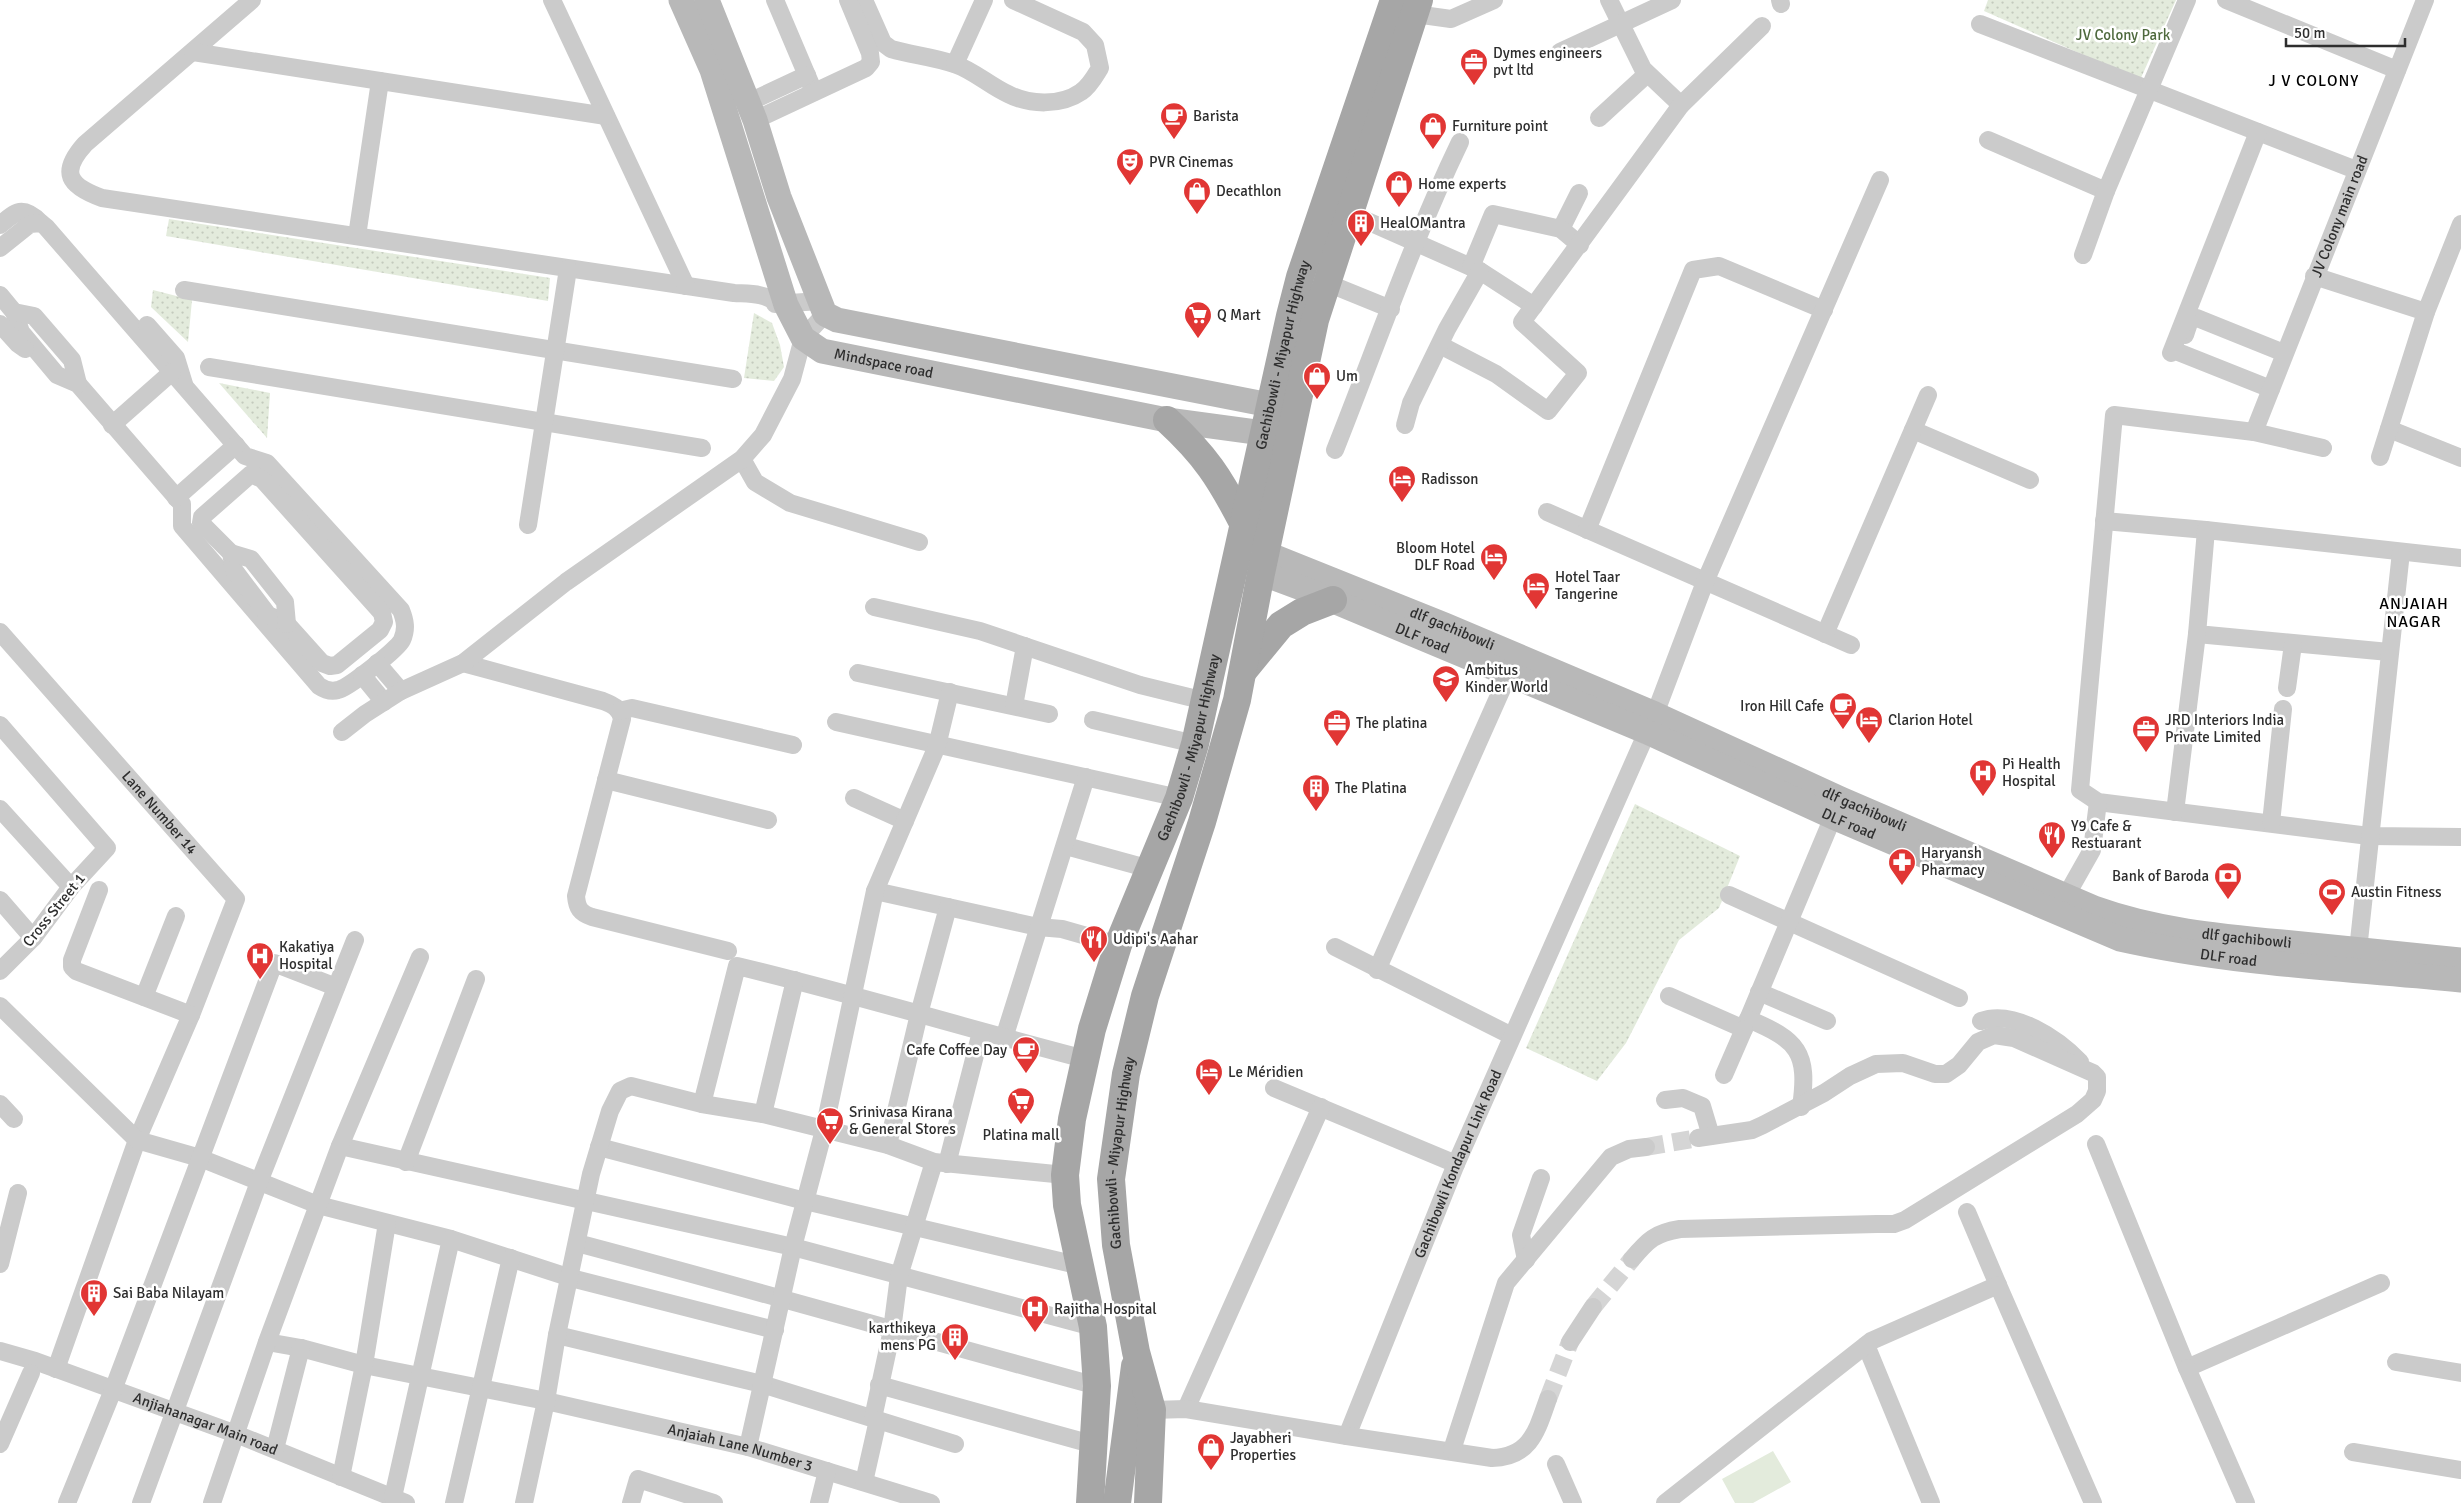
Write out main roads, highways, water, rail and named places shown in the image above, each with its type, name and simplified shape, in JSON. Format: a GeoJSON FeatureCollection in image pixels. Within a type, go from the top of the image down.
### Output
{"type":"FeatureCollection","features":[{"type":"Feature","properties":{"kind":"main road","name":"Mindspace road"},"geometry":{"type":"LineString","coordinates":[[681,0],[712,70],[782,304],[803,338],[822,351],[1167,420],[1263,433]]}},
{"type":"Feature","properties":{"kind":"main road"},"geometry":{"type":"LineString","coordinates":[[707,0],[751,111],[779,197],[822,308],[837,320],[1270,405]]}},
{"type":"Feature","properties":{"kind":"main road","name":"Gachibowli - Miyapur Highway"},"geometry":{"type":"LineString","coordinates":[[1148,1503],[1136,1352],[1116,1245],[1111,1178],[1133,1038],[1224,750],[1315,320],[1349,213],[1409,4]]}},
{"type":"Feature","properties":{"kind":"main road","name":"Gachibowli - Miyapur Highway"},"geometry":{"type":"LineString","coordinates":[[1090,1503],[1095,1445],[1097,1386],[1093,1327],[1081,1266],[1066,1206],[1065,1175],[1072,1119],[1092,1029],[1118,945],[1179,798],[1196,744],[1263,433],[1300,277],[1409,4]]}},
{"type":"Feature","properties":{"kind":"main road"},"geometry":{"type":"LineString","coordinates":[[1167,420],[1208,462],[1220,478],[1244,524]]}},
{"type":"Feature","properties":{"kind":"main road","name":"dlf gachibowli"},"geometry":{"type":"LineString","coordinates":[[1263,563],[1294,565],[1651,723],[1841,799],[2126,920],[2162,928],[2461,960]]}},
{"type":"Feature","properties":{"kind":"main road","name":"DLF road"},"geometry":{"type":"LineString","coordinates":[[1263,563],[1333,600],[1509,673],[1651,723],[1833,817],[2120,939],[2159,947],[2223,956],[2461,980]]}},
{"type":"Feature","properties":{"kind":"main road"},"geometry":{"type":"LineString","coordinates":[[1242,672],[1281,625],[1302,612],[1333,600]]}},
{"type":"Feature","properties":{"kind":"main road"},"geometry":{"type":"LineString","coordinates":[[1104,988],[1145,996]]}},
{"type":"Feature","properties":{"kind":"main road"},"geometry":{"type":"LineString","coordinates":[[1092,1029],[1133,1038]]}},
{"type":"Feature","properties":{"kind":"main road"},"geometry":{"type":"LineString","coordinates":[[1117,1503],[1140,1411]]}},
{"type":"Feature","properties":{"kind":"tunnel"},"geometry":{"type":"LineString","coordinates":[[1646,1147],[1698,1138]]}},
{"type":"Feature","properties":{"kind":"tunnel"},"geometry":{"type":"LineString","coordinates":[[1593,1307],[1632,1259]]}},
{"type":"Feature","properties":{"kind":"tunnel"},"geometry":{"type":"LineString","coordinates":[[1548,1399],[1570,1342]]}},
{"type":"Feature","properties":{"kind":"place","name":"Dymes engineers pvt ltd"},"geometry":{"type":"Point","coordinates":[1474,86]}},
{"type":"Feature","properties":{"kind":"place","name":"Barista"},"geometry":{"type":"Point","coordinates":[1174,140]}},
{"type":"Feature","properties":{"kind":"place","name":"Furniture point"},"geometry":{"type":"Point","coordinates":[1433,150]}},
{"type":"Feature","properties":{"kind":"place","name":"PVR Cinemas"},"geometry":{"type":"Point","coordinates":[1130,186]}},
{"type":"Feature","properties":{"kind":"place","name":"Home experts"},"geometry":{"type":"Point","coordinates":[1399,208]}},
{"type":"Feature","properties":{"kind":"place","name":"Decathlon"},"geometry":{"type":"Point","coordinates":[1197,215]}},
{"type":"Feature","properties":{"kind":"place","name":"HealOMantra"},"geometry":{"type":"Point","coordinates":[1361,247]}},
{"type":"Feature","properties":{"kind":"place","name":"Q Mart"},"geometry":{"type":"Point","coordinates":[1198,339]}},
{"type":"Feature","properties":{"kind":"place","name":"Um"},"geometry":{"type":"Point","coordinates":[1317,400]}},
{"type":"Feature","properties":{"kind":"place","name":"Radisson"},"geometry":{"type":"Point","coordinates":[1402,503]}},
{"type":"Feature","properties":{"kind":"place","name":"Bloom Hotel DLF Road"},"geometry":{"type":"Point","coordinates":[1494,581]}},
{"type":"Feature","properties":{"kind":"place","name":"Hotel Taar Tangerine"},"geometry":{"type":"Point","coordinates":[1536,610]}},
{"type":"Feature","properties":{"kind":"place","name":"Ambitus Kinder World"},"geometry":{"type":"Point","coordinates":[1446,703]}},
{"type":"Feature","properties":{"kind":"place","name":"Iron Hill Cafe"},"geometry":{"type":"Point","coordinates":[1843,730]}},
{"type":"Feature","properties":{"kind":"place","name":"Clarion Hotel"},"geometry":{"type":"Point","coordinates":[1869,744]}},
{"type":"Feature","properties":{"kind":"place","name":"The platina"},"geometry":{"type":"Point","coordinates":[1337,747]}},
{"type":"Feature","properties":{"kind":"place","name":"JRD Interiors India Private Limited"},"geometry":{"type":"Point","coordinates":[2146,753]}},
{"type":"Feature","properties":{"kind":"place","name":"Pi Health Hospital"},"geometry":{"type":"Point","coordinates":[1983,797]}},
{"type":"Feature","properties":{"kind":"place","name":"The Platina"},"geometry":{"type":"Point","coordinates":[1316,812]}},
{"type":"Feature","properties":{"kind":"place","name":"Y9 Cafe & Restuarant"},"geometry":{"type":"Point","coordinates":[2052,859]}},
{"type":"Feature","properties":{"kind":"place","name":"Haryansh Pharmacy"},"geometry":{"type":"Point","coordinates":[1902,886]}},
{"type":"Feature","properties":{"kind":"place","name":"Bank of Baroda"},"geometry":{"type":"Point","coordinates":[2228,900]}},
{"type":"Feature","properties":{"kind":"place","name":"Austin Fitness"},"geometry":{"type":"Point","coordinates":[2332,916]}},
{"type":"Feature","properties":{"kind":"place","name":"Udipi's Aahar"},"geometry":{"type":"Point","coordinates":[1094,963]}},
{"type":"Feature","properties":{"kind":"place","name":"Kakatiya Hospital"},"geometry":{"type":"Point","coordinates":[260,980]}},
{"type":"Feature","properties":{"kind":"place","name":"Cafe Coffee Day"},"geometry":{"type":"Point","coordinates":[1026,1074]}},
{"type":"Feature","properties":{"kind":"place","name":"Le Méridien"},"geometry":{"type":"Point","coordinates":[1209,1096]}},
{"type":"Feature","properties":{"kind":"place","name":"Platina mall"},"geometry":{"type":"Point","coordinates":[1021,1125]}},
{"type":"Feature","properties":{"kind":"place","name":"Srinivasa Kirana & General Stores"},"geometry":{"type":"Point","coordinates":[830,1145]}},
{"type":"Feature","properties":{"kind":"place","name":"Sai Baba Nilayam"},"geometry":{"type":"Point","coordinates":[94,1317]}},
{"type":"Feature","properties":{"kind":"place","name":"Rajitha Hospital"},"geometry":{"type":"Point","coordinates":[1035,1333]}},
{"type":"Feature","properties":{"kind":"place","name":"karthikeya mens PG"},"geometry":{"type":"Point","coordinates":[955,1361]}},
{"type":"Feature","properties":{"kind":"place","name":"Jayabheri Properties"},"geometry":{"type":"Point","coordinates":[1211,1471]}},
{"type":"Feature","properties":{"kind":"district","name":"J V COLONY"},"geometry":{"type":"Point","coordinates":[2314,81]}},
{"type":"Feature","properties":{"kind":"district","name":"ANJAIAH NAGAR"},"geometry":{"type":"Point","coordinates":[2414,613]}},
{"type":"Feature","properties":{"kind":"park label","name":"JV Colony Park"},"geometry":{"type":"Point","coordinates":[2123,35]}}]}
